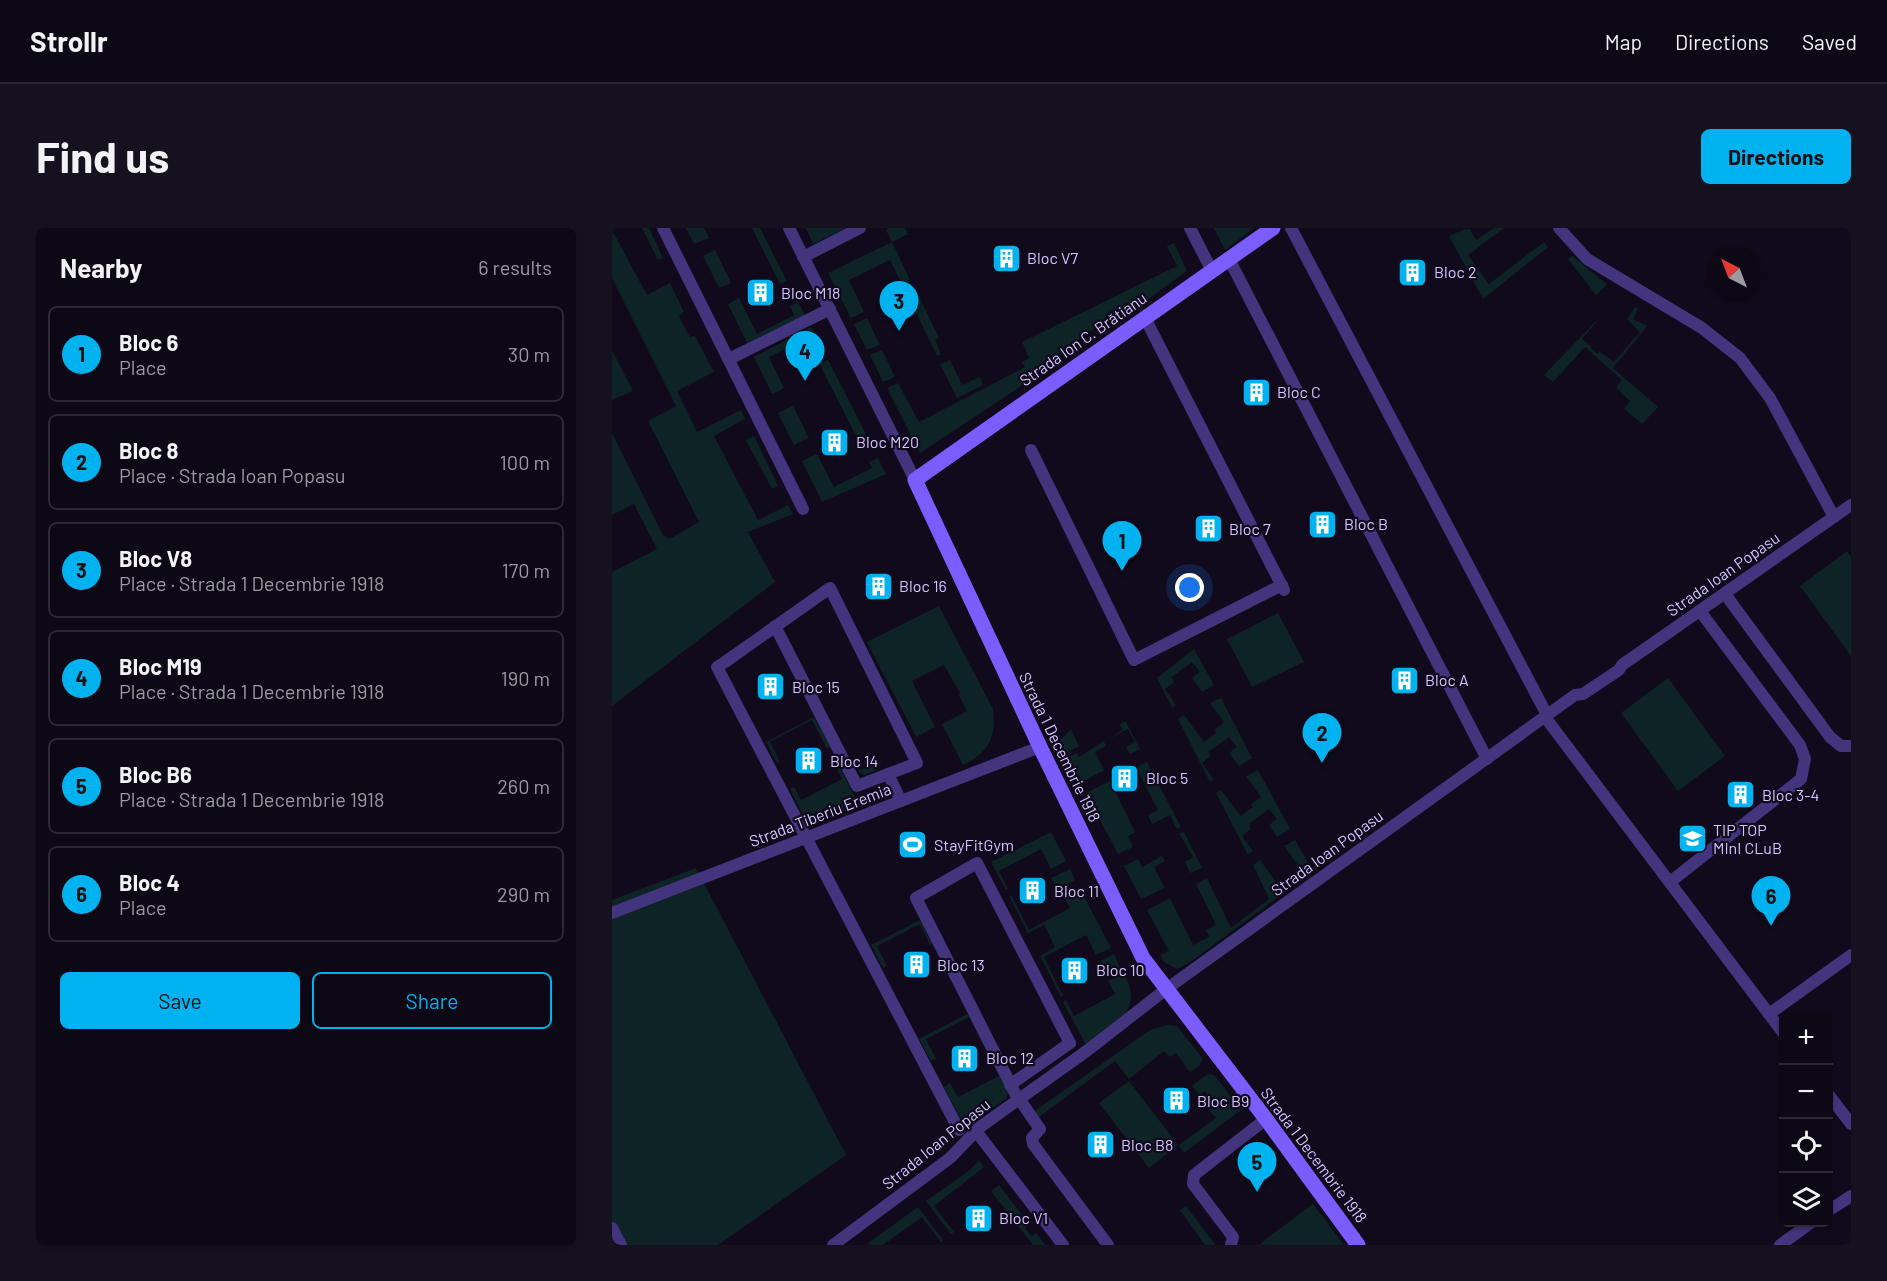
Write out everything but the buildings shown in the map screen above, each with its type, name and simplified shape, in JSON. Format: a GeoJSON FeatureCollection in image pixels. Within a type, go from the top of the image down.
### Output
{"type":"FeatureCollection","features":[{"type":"Feature","properties":{"kind":"street"},"geometry":{"type":"LineString","coordinates":[[663,228],[803,509]]}},
{"type":"Feature","properties":{"kind":"street","name":"Strada 1 Decembrie 1918"},"geometry":{"type":"LineString","coordinates":[[789,228],[915,480],[1040,747],[1143,958],[1165,990],[1266,1119],[1358,1245]]}},
{"type":"Feature","properties":{"kind":"street"},"geometry":{"type":"LineString","coordinates":[[803,257],[860,228]]}},
{"type":"Feature","properties":{"kind":"street"},"geometry":{"type":"LineString","coordinates":[[1190,228],[1212,271]]}},
{"type":"Feature","properties":{"kind":"street","name":"Strada Ion C. Brătianu"},"geometry":{"type":"LineString","coordinates":[[915,480],[1273,228]]}},
{"type":"Feature","properties":{"kind":"street"},"geometry":{"type":"LineString","coordinates":[[1291,228],[1546,716],[1779,1028]]}},
{"type":"Feature","properties":{"kind":"street"},"geometry":{"type":"LineString","coordinates":[[1559,228],[1587,259],[1702,328],[1740,358],[1770,398],[1834,517]]}},
{"type":"Feature","properties":{"kind":"street"},"geometry":{"type":"LineString","coordinates":[[1229,259],[1487,759]]}},
{"type":"Feature","properties":{"kind":"street"},"geometry":{"type":"LineString","coordinates":[[729,359],[830,309]]}},
{"type":"Feature","properties":{"kind":"street"},"geometry":{"type":"LineString","coordinates":[[1031,450],[1134,660],[1283,588],[1145,318]]}},
{"type":"Feature","properties":{"kind":"street","name":"Strada Ioan Popasu"},"geometry":{"type":"LineString","coordinates":[[833,1245],[851,1240],[950,1158],[980,1127],[1088,1050],[1165,990],[1575,695],[1583,694],[1610,676],[1851,505]]}},
{"type":"Feature","properties":{"kind":"street"},"geometry":{"type":"LineString","coordinates":[[775,626],[857,786],[917,763],[830,588],[775,626],[717,667],[959,1130]]}},
{"type":"Feature","properties":{"kind":"street"},"geometry":{"type":"LineString","coordinates":[[1725,594],[1830,737],[1841,746],[1851,746]]}},
{"type":"Feature","properties":{"kind":"street"},"geometry":{"type":"LineString","coordinates":[[1670,882],[1801,779],[1805,759],[1800,745],[1700,611]]}},
{"type":"Feature","properties":{"kind":"street","name":"Strada Tiberiu Eremia"},"geometry":{"type":"LineString","coordinates":[[612,913],[1040,747]]}},
{"type":"Feature","properties":{"kind":"street"},"geometry":{"type":"LineString","coordinates":[[888,774],[901,801]]}},
{"type":"Feature","properties":{"kind":"street"},"geometry":{"type":"LineString","coordinates":[[1010,1085],[1070,1043],[977,863],[916,898],[1010,1085],[1040,1129],[1032,1138],[1033,1144],[1108,1245]]}},
{"type":"Feature","properties":{"kind":"street"},"geometry":{"type":"LineString","coordinates":[[1768,1014],[1851,955]]}},
{"type":"Feature","properties":{"kind":"street"},"geometry":{"type":"LineString","coordinates":[[1833,1101],[1851,1124]]}},
{"type":"Feature","properties":{"kind":"street"},"geometry":{"type":"LineString","coordinates":[[1231,1245],[1233,1237],[1192,1180],[1194,1175],[1266,1119]]}},
{"type":"Feature","properties":{"kind":"street"},"geometry":{"type":"LineString","coordinates":[[976,1131],[1063,1245]]}},
{"type":"Feature","properties":{"kind":"street"},"geometry":{"type":"LineString","coordinates":[[1833,1208],[1851,1196]]}},
{"type":"Feature","properties":{"kind":"street"},"geometry":{"type":"LineString","coordinates":[[1780,1245],[1805,1227]]}},
{"type":"Feature","properties":{"kind":"street"},"geometry":{"type":"LineString","coordinates":[[612,1228],[621,1245]]}},
{"type":"Feature","properties":{"kind":"green space"},"geometry":{"type":"Polygon","coordinates":[[[642,228],[649,228],[663,258],[658,260],[642,228]]]}},
{"type":"Feature","properties":{"kind":"green space"},"geometry":{"type":"Polygon","coordinates":[[[686,228],[704,228],[709,238],[694,244],[686,228]]]}},
{"type":"Feature","properties":{"kind":"green space"},"geometry":{"type":"Polygon","coordinates":[[[752,228],[760,228],[787,281],[780,284],[752,228]]]}},
{"type":"Feature","properties":{"kind":"green space"},"geometry":{"type":"Polygon","coordinates":[[[806,228],[846,228],[813,244],[806,228]]]}},
{"type":"Feature","properties":{"kind":"green space"},"geometry":{"type":"Polygon","coordinates":[[[905,228],[908,234],[892,242],[886,230],[905,228]]]}},
{"type":"Feature","properties":{"kind":"green space"},"geometry":{"type":"Polygon","coordinates":[[[1214,228],[1254,228],[1225,250],[1214,228]]]}},
{"type":"Feature","properties":{"kind":"green space"},"geometry":{"type":"Polygon","coordinates":[[[1494,228],[1504,228],[1468,255],[1489,284],[1544,242],[1548,247],[1483,299],[1449,236],[1470,229],[1476,240],[1494,228]]]}},
{"type":"Feature","properties":{"kind":"green space"},"geometry":{"type":"Polygon","coordinates":[[[612,230],[647,295],[670,283],[684,312],[679,316],[690,337],[695,336],[714,372],[677,391],[697,432],[741,410],[745,419],[714,436],[758,520],[788,505],[793,514],[748,532],[775,582],[612,706],[612,572],[657,549],[634,504],[612,515],[612,433],[663,535],[669,539],[699,522],[648,421],[676,406],[612,278],[612,230]]]}},
{"type":"Feature","properties":{"kind":"green space"},"geometry":{"type":"Polygon","coordinates":[[[892,242],[910,280],[908,281],[911,289],[905,291],[890,260],[849,280],[864,312],[851,318],[828,273],[892,242]]]}},
{"type":"Feature","properties":{"kind":"green space"},"geometry":{"type":"Polygon","coordinates":[[[1174,243],[1187,271],[1140,305],[1111,317],[1058,354],[1035,377],[920,453],[887,388],[898,383],[919,422],[1025,367],[1022,362],[1029,358],[1022,342],[1177,266],[1167,246],[1174,243]]]}},
{"type":"Feature","properties":{"kind":"green space"},"geometry":{"type":"Polygon","coordinates":[[[715,250],[731,283],[719,288],[703,256],[715,250]]]}},
{"type":"Feature","properties":{"kind":"green space"},"geometry":{"type":"Polygon","coordinates":[[[1572,256],[1607,284],[1596,295],[1568,259],[1572,256]]]}},
{"type":"Feature","properties":{"kind":"green space"},"geometry":{"type":"Polygon","coordinates":[[[919,296],[939,338],[935,340],[941,354],[937,356],[910,300],[919,296]]]}},
{"type":"Feature","properties":{"kind":"green space"},"geometry":{"type":"Polygon","coordinates":[[[739,298],[757,334],[794,315],[790,306],[798,302],[805,315],[747,343],[728,304],[739,298]]]}},
{"type":"Feature","properties":{"kind":"green space"},"geometry":{"type":"Polygon","coordinates":[[[1635,307],[1638,309],[1633,319],[1647,326],[1613,368],[1658,407],[1642,424],[1624,409],[1630,401],[1616,388],[1622,380],[1585,347],[1553,382],[1544,375],[1602,315],[1582,339],[1597,354],[1600,352],[1614,362],[1640,332],[1627,319],[1635,307]]]}},
{"type":"Feature","properties":{"kind":"green space"},"geometry":{"type":"Polygon","coordinates":[[[867,318],[880,345],[867,350],[854,324],[867,318]]]}},
{"type":"Feature","properties":{"kind":"green space"},"geometry":{"type":"Polygon","coordinates":[[[811,327],[819,342],[811,345],[807,338],[769,357],[784,388],[772,394],[754,357],[811,327]]]}},
{"type":"Feature","properties":{"kind":"green space"},"geometry":{"type":"Polygon","coordinates":[[[612,350],[633,391],[612,400],[612,350]]]}},
{"type":"Feature","properties":{"kind":"green space"},"geometry":{"type":"Polygon","coordinates":[[[882,350],[895,377],[883,382],[870,355],[882,350]]]}},
{"type":"Feature","properties":{"kind":"green space"},"geometry":{"type":"Polygon","coordinates":[[[828,360],[866,434],[857,438],[819,363],[828,360]]]}},
{"type":"Feature","properties":{"kind":"green space"},"geometry":{"type":"Polygon","coordinates":[[[950,360],[962,385],[980,377],[983,385],[957,398],[940,364],[950,360]]]}},
{"type":"Feature","properties":{"kind":"green space"},"geometry":{"type":"Polygon","coordinates":[[[793,406],[809,438],[794,445],[778,413],[793,406]]]}},
{"type":"Feature","properties":{"kind":"green space"},"geometry":{"type":"Polygon","coordinates":[[[754,436],[778,486],[772,489],[746,440],[754,436]]]}},
{"type":"Feature","properties":{"kind":"green space"},"geometry":{"type":"Polygon","coordinates":[[[817,454],[834,487],[872,468],[869,462],[878,458],[886,474],[822,502],[802,461],[817,454]]]}},
{"type":"Feature","properties":{"kind":"green space"},"geometry":{"type":"Polygon","coordinates":[[[1847,551],[1851,557],[1851,656],[1800,586],[1847,551]]]}},
{"type":"Feature","properties":{"kind":"green space"},"geometry":{"type":"Polygon","coordinates":[[[939,606],[993,709],[994,728],[989,743],[979,755],[963,765],[942,724],[967,711],[944,665],[912,681],[935,727],[916,737],[867,642],[939,606]]]}},
{"type":"Feature","properties":{"kind":"green space"},"geometry":{"type":"Polygon","coordinates":[[[1278,613],[1304,662],[1252,687],[1227,639],[1278,613]]]}},
{"type":"Feature","properties":{"kind":"green space"},"geometry":{"type":"Polygon","coordinates":[[[1194,649],[1214,685],[1202,692],[1192,678],[1200,672],[1192,662],[1172,677],[1174,682],[1165,689],[1176,705],[1172,708],[1157,678],[1194,649]]]}},
{"type":"Feature","properties":{"kind":"green space"},"geometry":{"type":"Polygon","coordinates":[[[1668,678],[1725,756],[1678,791],[1621,713],[1668,678]]]}},
{"type":"Feature","properties":{"kind":"green space"},"geometry":{"type":"Polygon","coordinates":[[[1221,698],[1252,758],[1239,766],[1229,753],[1237,747],[1229,737],[1208,752],[1211,756],[1202,763],[1214,780],[1210,782],[1178,719],[1184,715],[1204,742],[1216,733],[1214,730],[1224,722],[1210,703],[1221,698]]]}},
{"type":"Feature","properties":{"kind":"green space"},"geometry":{"type":"Polygon","coordinates":[[[814,717],[830,747],[827,749],[812,720],[770,742],[780,762],[777,763],[766,742],[814,717]]]}},
{"type":"Feature","properties":{"kind":"green space"},"geometry":{"type":"Polygon","coordinates":[[[1126,722],[1140,749],[1130,754],[1126,747],[1135,742],[1128,729],[1109,739],[1123,729],[1119,725],[1126,722]]]}},
{"type":"Feature","properties":{"kind":"green space"},"geometry":{"type":"Polygon","coordinates":[[[1071,729],[1079,746],[1065,754],[1059,742],[1071,729]]]}},
{"type":"Feature","properties":{"kind":"green space"},"geometry":{"type":"Polygon","coordinates":[[[1104,741],[1106,746],[1095,752],[1104,770],[1081,783],[1068,758],[1077,753],[1079,757],[1104,741]]]}},
{"type":"Feature","properties":{"kind":"green space"},"geometry":{"type":"Polygon","coordinates":[[[835,758],[859,805],[809,823],[790,789],[794,787],[801,800],[842,779],[833,759],[835,758]]]}},
{"type":"Feature","properties":{"kind":"green space"},"geometry":{"type":"Polygon","coordinates":[[[881,761],[877,769],[870,773],[864,775],[858,771],[881,761]]]}},
{"type":"Feature","properties":{"kind":"green space"},"geometry":{"type":"Polygon","coordinates":[[[1147,762],[1181,827],[1177,829],[1170,815],[1152,824],[1148,815],[1158,810],[1136,767],[1147,762]]]}},
{"type":"Feature","properties":{"kind":"green space"},"geometry":{"type":"Polygon","coordinates":[[[1258,770],[1290,829],[1277,837],[1269,825],[1277,819],[1269,809],[1249,824],[1251,829],[1242,836],[1253,851],[1248,855],[1216,793],[1221,790],[1241,816],[1253,807],[1251,804],[1261,797],[1246,776],[1258,770]]]}},
{"type":"Feature","properties":{"kind":"green space"},"geometry":{"type":"Polygon","coordinates":[[[1110,781],[1135,833],[1128,836],[1133,847],[1118,854],[1086,793],[1110,781]]]}},
{"type":"Feature","properties":{"kind":"green space"},"geometry":{"type":"Polygon","coordinates":[[[1051,832],[1066,861],[1051,869],[1041,849],[999,871],[1008,889],[1006,890],[991,862],[1051,832]]]}},
{"type":"Feature","properties":{"kind":"green space"},"geometry":{"type":"Polygon","coordinates":[[[1184,832],[1202,868],[1190,873],[1185,862],[1193,857],[1179,833],[1184,832]]]}},
{"type":"Feature","properties":{"kind":"green space"},"geometry":{"type":"Polygon","coordinates":[[[1295,840],[1311,868],[1318,863],[1320,866],[1189,963],[1177,969],[1164,962],[1160,955],[1169,951],[1147,910],[1170,898],[1193,945],[1209,937],[1206,930],[1216,925],[1196,884],[1207,878],[1231,928],[1269,899],[1253,865],[1260,860],[1281,889],[1293,880],[1291,877],[1301,869],[1284,846],[1295,840]]]}},
{"type":"Feature","properties":{"kind":"green space"},"geometry":{"type":"Polygon","coordinates":[[[1162,856],[1165,861],[1154,867],[1165,888],[1141,899],[1124,866],[1138,859],[1142,867],[1162,856]]]}},
{"type":"Feature","properties":{"kind":"green space"},"geometry":{"type":"Polygon","coordinates":[[[696,868],[846,1155],[718,1245],[612,1245],[612,900],[696,868]]]}},
{"type":"Feature","properties":{"kind":"green space"},"geometry":{"type":"Polygon","coordinates":[[[1070,869],[1075,880],[1057,889],[1051,878],[1070,869]]]}},
{"type":"Feature","properties":{"kind":"green space"},"geometry":{"type":"Polygon","coordinates":[[[1079,887],[1111,948],[1096,955],[1086,935],[1044,957],[1063,996],[1061,997],[1040,956],[1055,947],[1044,925],[1028,933],[1009,896],[1011,895],[1029,930],[1070,908],[1063,895],[1079,887]]]}},
{"type":"Feature","properties":{"kind":"green space"},"geometry":{"type":"Polygon","coordinates":[[[920,920],[932,944],[930,945],[920,924],[877,946],[887,966],[883,968],[871,945],[920,920]]]}},
{"type":"Feature","properties":{"kind":"green space"},"geometry":{"type":"Polygon","coordinates":[[[1114,954],[1120,967],[1103,976],[1096,963],[1114,954]]]}},
{"type":"Feature","properties":{"kind":"green space"},"geometry":{"type":"Polygon","coordinates":[[[1124,973],[1130,986],[1129,1008],[1116,1024],[1086,1045],[1063,1002],[1066,1000],[1074,1016],[1115,994],[1108,981],[1124,973]]]}},
{"type":"Feature","properties":{"kind":"green space"},"geometry":{"type":"Polygon","coordinates":[[[969,1013],[990,1053],[988,1054],[969,1017],[926,1039],[936,1059],[931,1061],[919,1039],[969,1013]]]}},
{"type":"Feature","properties":{"kind":"green space"},"geometry":{"type":"Polygon","coordinates":[[[1166,1025],[1177,1026],[1203,1059],[1199,1066],[1190,1072],[1176,1053],[1170,1057],[1164,1051],[1129,1079],[1115,1061],[1036,1119],[1029,1115],[1150,1030],[1166,1025]]]}},
{"type":"Feature","properties":{"kind":"green space"},"geometry":{"type":"Polygon","coordinates":[[[993,1059],[1008,1089],[1007,1098],[965,1127],[944,1087],[950,1083],[958,1097],[999,1076],[991,1060],[993,1059]]]}},
{"type":"Feature","properties":{"kind":"green space"},"geometry":{"type":"Polygon","coordinates":[[[1211,1074],[1241,1110],[1184,1153],[1179,1145],[1216,1118],[1208,1108],[1214,1103],[1205,1091],[1199,1095],[1192,1086],[1206,1075],[1211,1074]]]}},
{"type":"Feature","properties":{"kind":"green space"},"geometry":{"type":"Polygon","coordinates":[[[1129,1081],[1178,1145],[1149,1168],[1099,1103],[1129,1081]]]}},
{"type":"Feature","properties":{"kind":"green space"},"geometry":{"type":"Polygon","coordinates":[[[979,1160],[984,1167],[934,1206],[954,1232],[951,1234],[926,1201],[970,1170],[979,1160]]]}},
{"type":"Feature","properties":{"kind":"green space"},"geometry":{"type":"Polygon","coordinates":[[[999,1185],[1029,1224],[1025,1228],[1032,1237],[1036,1233],[1045,1245],[1033,1245],[991,1191],[999,1185]]]}},
{"type":"Feature","properties":{"kind":"green space"},"geometry":{"type":"Polygon","coordinates":[[[1313,1204],[1344,1245],[1260,1245],[1266,1239],[1313,1204]]]}},
{"type":"Feature","properties":{"kind":"green space"},"geometry":{"type":"Polygon","coordinates":[[[1186,1206],[1214,1245],[1205,1245],[1180,1210],[1186,1206]]]}},
{"type":"Feature","properties":{"kind":"green space"},"geometry":{"type":"Polygon","coordinates":[[[918,1207],[943,1240],[941,1242],[922,1217],[883,1245],[868,1243],[918,1207]]]}},
{"type":"Feature","properties":{"kind":"place","name":"Bloc V7"},"geometry":{"type":"Point","coordinates":[1006,258]}},
{"type":"Feature","properties":{"kind":"place","name":"Bloc 2"},"geometry":{"type":"Point","coordinates":[1413,272]}},
{"type":"Feature","properties":{"kind":"place","name":"Bloc M18"},"geometry":{"type":"Point","coordinates":[760,293]}},
{"type":"Feature","properties":{"kind":"place","name":"Bloc V8"},"geometry":{"type":"Point","coordinates":[899,331]}},
{"type":"Feature","properties":{"kind":"place","name":"Bloc M19"},"geometry":{"type":"Point","coordinates":[805,381]}},
{"type":"Feature","properties":{"kind":"place","name":"Bloc C"},"geometry":{"type":"Point","coordinates":[1256,392]}},
{"type":"Feature","properties":{"kind":"place","name":"Bloc M20"},"geometry":{"type":"Point","coordinates":[835,442]}},
{"type":"Feature","properties":{"kind":"place","name":"Bloc B"},"geometry":{"type":"Point","coordinates":[1323,524]}},
{"type":"Feature","properties":{"kind":"place","name":"Bloc 7"},"geometry":{"type":"Point","coordinates":[1208,529]}},
{"type":"Feature","properties":{"kind":"place","name":"Bloc 6"},"geometry":{"type":"Point","coordinates":[1122,571]}},
{"type":"Feature","properties":{"kind":"place","name":"Bloc 16"},"geometry":{"type":"Point","coordinates":[878,586]}},
{"type":"Feature","properties":{"kind":"place","name":"Bloc A"},"geometry":{"type":"Point","coordinates":[1404,680]}},
{"type":"Feature","properties":{"kind":"place","name":"Bloc 15"},"geometry":{"type":"Point","coordinates":[771,687]}},
{"type":"Feature","properties":{"kind":"place","name":"Bloc 14"},"geometry":{"type":"Point","coordinates":[809,761]}},
{"type":"Feature","properties":{"kind":"place","name":"Bloc 8"},"geometry":{"type":"Point","coordinates":[1322,763]}},
{"type":"Feature","properties":{"kind":"place","name":"Bloc 5"},"geometry":{"type":"Point","coordinates":[1125,778]}},
{"type":"Feature","properties":{"kind":"place","name":"Bloc 3-4"},"geometry":{"type":"Point","coordinates":[1741,795]}},
{"type":"Feature","properties":{"kind":"place","name":"TIP TOP MInI CLuB"},"geometry":{"type":"Point","coordinates":[1692,839]}},
{"type":"Feature","properties":{"kind":"place","name":"StayFitGym"},"geometry":{"type":"Point","coordinates":[913,845]}},
{"type":"Feature","properties":{"kind":"place","name":"Bloc 11"},"geometry":{"type":"Point","coordinates":[1033,891]}},
{"type":"Feature","properties":{"kind":"place","name":"Bloc 4"},"geometry":{"type":"Point","coordinates":[1771,926]}},
{"type":"Feature","properties":{"kind":"place","name":"Bloc 13"},"geometry":{"type":"Point","coordinates":[916,965]}},
{"type":"Feature","properties":{"kind":"place","name":"Bloc 10"},"geometry":{"type":"Point","coordinates":[1075,970]}},
{"type":"Feature","properties":{"kind":"place","name":"Bloc 12"},"geometry":{"type":"Point","coordinates":[965,1058]}},
{"type":"Feature","properties":{"kind":"place","name":"Bloc B9"},"geometry":{"type":"Point","coordinates":[1176,1101]}},
{"type":"Feature","properties":{"kind":"place","name":"Bloc B8"},"geometry":{"type":"Point","coordinates":[1100,1145]}},
{"type":"Feature","properties":{"kind":"place","name":"Bloc B6"},"geometry":{"type":"Point","coordinates":[1257,1192]}},
{"type":"Feature","properties":{"kind":"place","name":"Bloc V1"},"geometry":{"type":"Point","coordinates":[978,1218]}}]}
